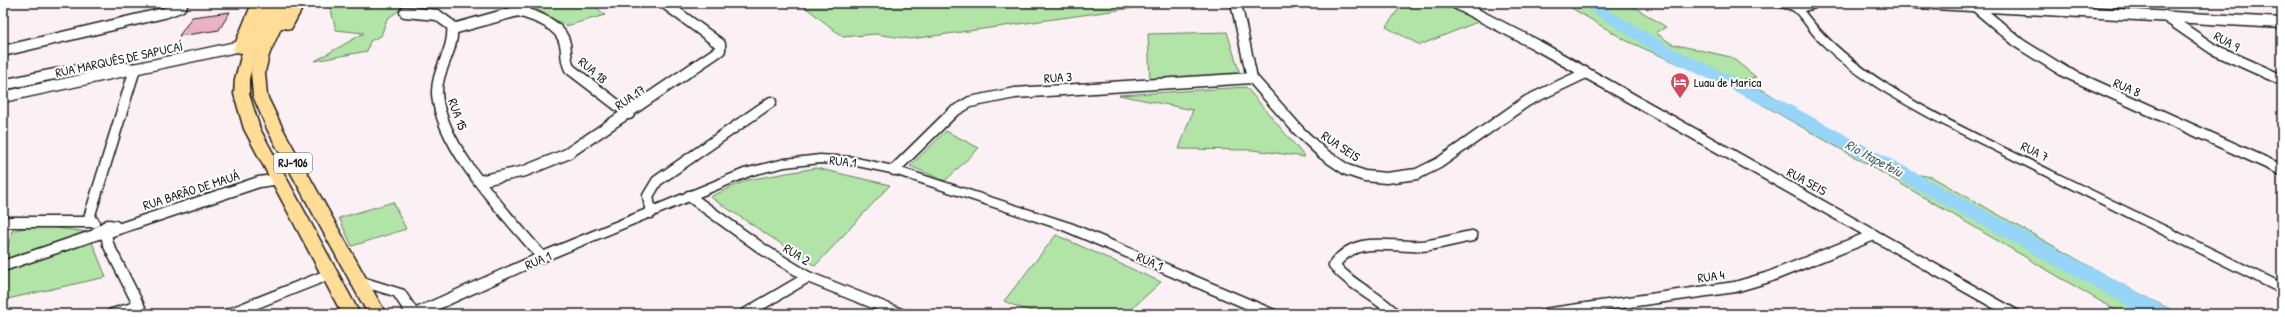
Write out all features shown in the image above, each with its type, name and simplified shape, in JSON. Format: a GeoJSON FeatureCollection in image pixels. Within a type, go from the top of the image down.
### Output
{"type":"FeatureCollection","features":[{"type":"Feature","properties":{"kind":"highway"},"geometry":{"type":"LineString","coordinates":[[240,78],[238,66],[241,46],[259,3]]}},
{"type":"Feature","properties":{"kind":"highway","name":"RJ-106"},"geometry":{"type":"LineString","coordinates":[[272,3],[252,45],[240,78],[240,92],[246,115],[351,314]]}},
{"type":"Feature","properties":{"kind":"highway","name":"RJ-106"},"geometry":{"type":"LineString","coordinates":[[285,3],[262,55],[258,72],[260,96],[270,120],[377,314]]}},
{"type":"Feature","properties":{"kind":"highway"},"geometry":{"type":"LineString","coordinates":[[259,88],[267,65],[298,3]]}},
{"type":"Feature","properties":{"kind":"street"},"geometry":{"type":"LineString","coordinates":[[3,50],[164,12],[180,7],[183,3]]}},
{"type":"Feature","properties":{"kind":"street"},"geometry":{"type":"LineString","coordinates":[[405,12],[422,13],[442,17],[450,23],[452,29],[518,11],[530,3]]}},
{"type":"Feature","properties":{"kind":"street","name":"RUA 17"},"geometry":{"type":"LineString","coordinates":[[479,181],[525,171],[567,154],[629,114],[720,50],[720,44],[664,3]]}},
{"type":"Feature","properties":{"kind":"street","name":"RUA SEIS"},"geometry":{"type":"LineString","coordinates":[[1236,3],[1252,78],[1299,131],[1322,153],[1347,170],[1364,176],[1386,178],[1417,174],[1439,164],[1527,101],[1586,73]]}},
{"type":"Feature","properties":{"kind":"street","name":"RUA SEIS"},"geometry":{"type":"LineString","coordinates":[[1455,3],[1586,73],[2014,314]]}},
{"type":"Feature","properties":{"kind":"street"},"geometry":{"type":"LineString","coordinates":[[1778,3],[1798,8],[1807,8],[1815,3]]}},
{"type":"Feature","properties":{"kind":"street"},"geometry":{"type":"LineString","coordinates":[[1916,3],[2164,16],[2282,24]]}},
{"type":"Feature","properties":{"kind":"street","name":"RUA 8"},"geometry":{"type":"LineString","coordinates":[[1976,6],[2020,44],[2065,72],[2282,170]]}},
{"type":"Feature","properties":{"kind":"street","name":"RUA 7"},"geometry":{"type":"LineString","coordinates":[[1798,8],[1816,34],[1839,54],[1906,100],[1963,131],[2282,289]]}},
{"type":"Feature","properties":{"kind":"street","name":"RUA 18"},"geometry":{"type":"LineString","coordinates":[[518,11],[537,17],[557,31],[563,39],[565,61],[570,69],[629,114]]}},
{"type":"Feature","properties":{"kind":"street","name":"RUA 9"},"geometry":{"type":"LineString","coordinates":[[2164,16],[2213,49],[2282,80]]}},
{"type":"Feature","properties":{"kind":"street","name":"RUA 15"},"geometry":{"type":"LineString","coordinates":[[452,29],[438,78],[438,101],[446,129],[479,181],[542,257]]}},
{"type":"Feature","properties":{"kind":"street","name":"RUA MARQUÊS DE SAPUCAÍ"},"geometry":{"type":"LineString","coordinates":[[3,97],[241,46]]}},
{"type":"Feature","properties":{"kind":"street"},"geometry":{"type":"LineString","coordinates":[[3,85],[107,68],[127,66],[135,69],[88,221]]}},
{"type":"Feature","properties":{"kind":"street","name":"RUA 3"},"geometry":{"type":"LineString","coordinates":[[894,170],[953,112],[970,102],[1015,93],[1252,78]]}},
{"type":"Feature","properties":{"kind":"street"},"geometry":{"type":"LineString","coordinates":[[651,213],[647,202],[648,191],[657,181],[771,102]]}},
{"type":"Feature","properties":{"kind":"street","name":"RUA 1"},"geometry":{"type":"LineString","coordinates":[[359,282],[399,293],[415,314],[542,257],[748,172],[785,163],[820,159],[852,161],[894,170],[1068,227],[1272,314]]}},
{"type":"Feature","properties":{"kind":"street","name":"RUA BARÃO DE MAUÁ"},"geometry":{"type":"LineString","coordinates":[[3,266],[106,230],[259,182],[276,173]]}},
{"type":"Feature","properties":{"kind":"street","name":"RUA 2"},"geometry":{"type":"LineString","coordinates":[[688,196],[764,250],[808,277],[901,314]]}},
{"type":"Feature","properties":{"kind":"street"},"geometry":{"type":"LineString","coordinates":[[3,222],[88,221],[106,230],[108,244],[141,310],[112,314]]}},
{"type":"Feature","properties":{"kind":"street","name":"RUA 4"},"geometry":{"type":"LineString","coordinates":[[1544,314],[1735,287],[1769,277],[1874,235]]}},
{"type":"Feature","properties":{"kind":"street"},"geometry":{"type":"LineString","coordinates":[[1395,314],[1380,300],[1342,276],[1334,264],[1339,255],[1356,247],[1424,246],[1472,236]]}},
{"type":"Feature","properties":{"kind":"street"},"geometry":{"type":"LineString","coordinates":[[229,314],[330,274]]}},
{"type":"Feature","properties":{"kind":"street"},"geometry":{"type":"LineString","coordinates":[[745,314],[808,277]]}},
{"type":"Feature","properties":{"kind":"green space"},"geometry":{"type":"Polygon","coordinates":[[[345,3],[409,3],[387,19],[381,36],[370,41],[367,51],[315,61],[364,33],[336,30],[330,6],[345,3]]]}},
{"type":"Feature","properties":{"kind":"green space"},"geometry":{"type":"Polygon","coordinates":[[[539,3],[592,3],[605,15],[566,26],[534,8],[539,3]]]}},
{"type":"Feature","properties":{"kind":"green space"},"geometry":{"type":"Polygon","coordinates":[[[800,3],[957,3],[969,6],[978,3],[1132,3],[1133,8],[911,39],[875,34],[843,37],[800,3]]]}},
{"type":"Feature","properties":{"kind":"green space"},"geometry":{"type":"Polygon","coordinates":[[[1403,3],[1441,3],[1480,21],[1420,45],[1386,27],[1403,3]]]}},
{"type":"Feature","properties":{"kind":"green space"},"geometry":{"type":"Polygon","coordinates":[[[1563,3],[1628,3],[1666,27],[1656,33],[1672,44],[1731,57],[1756,77],[1744,79],[1832,131],[1914,174],[1932,177],[2110,278],[2179,314],[2122,314],[1874,168],[1735,89],[1627,41],[1563,3]]]}},
{"type":"Feature","properties":{"kind":"green space"},"geometry":{"type":"Polygon","coordinates":[[[1227,32],[1240,74],[1150,80],[1148,34],[1227,32]]]}},
{"type":"Feature","properties":{"kind":"green space"},"geometry":{"type":"Polygon","coordinates":[[[1246,87],[1305,157],[1253,150],[1179,149],[1193,110],[1119,95],[1246,87]]]}},
{"type":"Feature","properties":{"kind":"green space"},"geometry":{"type":"Polygon","coordinates":[[[946,131],[979,148],[945,181],[910,166],[946,131]]]}},
{"type":"Feature","properties":{"kind":"green space"},"geometry":{"type":"Polygon","coordinates":[[[816,168],[890,185],[815,266],[710,197],[747,180],[816,168]]]}},
{"type":"Feature","properties":{"kind":"green space"},"geometry":{"type":"Polygon","coordinates":[[[393,202],[406,229],[352,246],[339,218],[393,202]]]}},
{"type":"Feature","properties":{"kind":"green space"},"geometry":{"type":"Polygon","coordinates":[[[36,225],[87,232],[5,259],[12,231],[36,225]]]}},
{"type":"Feature","properties":{"kind":"green space"},"geometry":{"type":"Polygon","coordinates":[[[1056,235],[1161,282],[1126,314],[1079,314],[1061,309],[1040,312],[1018,307],[1004,301],[1056,235]]]}},
{"type":"Feature","properties":{"kind":"green space"},"geometry":{"type":"Polygon","coordinates":[[[92,242],[106,277],[3,300],[3,272],[92,242]]]}},
{"type":"Feature","properties":{"kind":"building"},"geometry":{"type":"Polygon","coordinates":[[[230,12],[219,30],[179,36],[192,17],[230,12]]]}},
{"type":"Feature","properties":{"kind":"waterway","name":"Rio Itapeteiu"},"geometry":{"type":"LineString","coordinates":[[1586,3],[1667,52],[1771,102],[2161,314]]}},
{"type":"Feature","properties":{"kind":"place","name":"Luau de Marica"},"geometry":{"type":"Point","coordinates":[1680,99]}}]}
